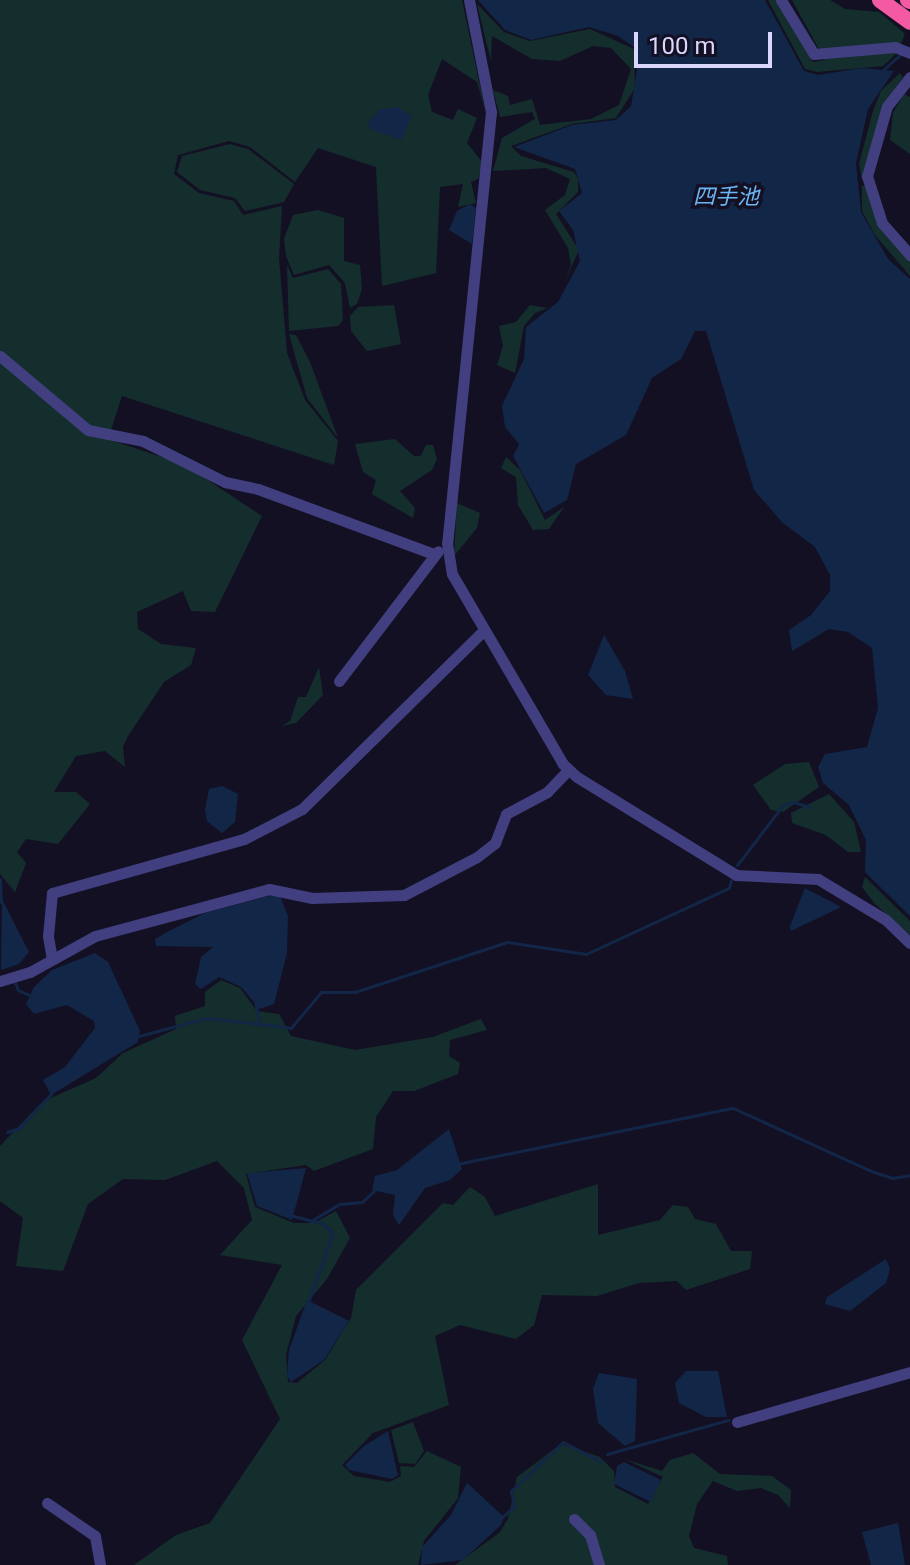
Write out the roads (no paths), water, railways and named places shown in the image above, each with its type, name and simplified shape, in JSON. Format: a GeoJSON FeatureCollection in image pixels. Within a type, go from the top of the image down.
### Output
{"type":"FeatureCollection","features":[{"type":"Feature","properties":{"kind":"highway"},"geometry":{"type":"LineString","coordinates":[[880,0],[908,10]]}},
{"type":"Feature","properties":{"kind":"street"},"geometry":{"type":"LineString","coordinates":[[469,0],[487,81],[490,140],[447,543],[452,574],[568,770],[736,875],[818,879],[886,920],[910,943]]}},
{"type":"Feature","properties":{"kind":"street"},"geometry":{"type":"LineString","coordinates":[[781,0],[814,54],[895,47],[910,53]]}},
{"type":"Feature","properties":{"kind":"street"},"geometry":{"type":"LineString","coordinates":[[910,77],[887,106],[867,176],[882,223],[910,255]]}},
{"type":"Feature","properties":{"kind":"street"},"geometry":{"type":"LineString","coordinates":[[0,356],[88,430],[143,441],[225,482],[258,489],[434,554]]}},
{"type":"Feature","properties":{"kind":"street"},"geometry":{"type":"LineString","coordinates":[[339,681],[434,554],[447,543]]}},
{"type":"Feature","properties":{"kind":"street"},"geometry":{"type":"LineString","coordinates":[[52,959],[48,936],[52,893],[244,839],[302,809],[484,630]]}},
{"type":"Feature","properties":{"kind":"street"},"geometry":{"type":"LineString","coordinates":[[8,979],[95,936],[269,889],[312,898],[404,895],[477,857],[499,837],[506,814],[547,792],[568,770]]}},
{"type":"Feature","properties":{"kind":"street"},"geometry":{"type":"LineString","coordinates":[[737,1422],[910,1372]]}},
{"type":"Feature","properties":{"kind":"street"},"geometry":{"type":"LineString","coordinates":[[47,1503],[98,1540],[100,1565]]}},
{"type":"Feature","properties":{"kind":"street"},"geometry":{"type":"LineString","coordinates":[[574,1519],[590,1535],[599,1565]]}},
{"type":"Feature","properties":{"kind":"water","name":"四手池"},"geometry":{"type":"Polygon","coordinates":[[[478,0],[765,0],[804,71],[818,75],[862,68],[894,71],[868,109],[856,163],[861,212],[888,259],[910,279],[910,916],[865,872],[866,840],[849,805],[823,783],[818,767],[825,754],[867,747],[878,708],[872,648],[848,632],[829,629],[792,651],[789,630],[811,615],[830,591],[830,575],[815,547],[783,523],[754,490],[706,331],[695,331],[681,359],[652,378],[626,435],[576,464],[567,500],[544,513],[513,456],[519,444],[505,427],[502,406],[524,359],[526,327],[558,302],[580,261],[573,230],[559,211],[582,193],[575,169],[514,147],[572,125],[616,120],[631,106],[637,71],[635,48],[618,36],[589,27],[531,40],[505,30],[478,0]]]}},
{"type":"Feature","properties":{"kind":"water"},"geometry":{"type":"Polygon","coordinates":[[[396,107],[412,115],[402,140],[372,130],[368,123],[379,110],[396,107]]]}},
{"type":"Feature","properties":{"kind":"water"},"geometry":{"type":"Polygon","coordinates":[[[470,204],[476,208],[472,244],[449,230],[457,211],[470,204]]]}},
{"type":"Feature","properties":{"kind":"water"},"geometry":{"type":"Polygon","coordinates":[[[604,635],[625,671],[633,699],[606,695],[588,675],[604,635]]]}},
{"type":"Feature","properties":{"kind":"water"},"geometry":{"type":"Polygon","coordinates":[[[222,786],[238,794],[235,822],[222,833],[207,821],[205,810],[209,789],[222,786]]]}},
{"type":"Feature","properties":{"kind":"water"},"geometry":{"type":"Polygon","coordinates":[[[805,888],[841,907],[791,931],[790,926],[805,888]]]}},
{"type":"Feature","properties":{"kind":"water"},"geometry":{"type":"Polygon","coordinates":[[[279,893],[288,916],[287,953],[274,1004],[260,1009],[241,987],[219,977],[201,989],[195,984],[201,957],[213,947],[156,946],[155,939],[205,913],[279,893]]]}},
{"type":"Feature","properties":{"kind":"water"},"geometry":{"type":"Polygon","coordinates":[[[2,899],[29,952],[19,964],[1,970],[2,899]]]}},
{"type":"Feature","properties":{"kind":"water"},"geometry":{"type":"Polygon","coordinates":[[[95,953],[108,962],[140,1031],[138,1042],[51,1095],[43,1080],[65,1067],[95,1028],[94,1021],[67,1005],[34,1014],[26,1004],[34,987],[52,970],[95,953]]]}},
{"type":"Feature","properties":{"kind":"water"},"geometry":{"type":"Polygon","coordinates":[[[449,1129],[462,1169],[450,1180],[425,1188],[399,1225],[393,1215],[395,1195],[372,1190],[375,1176],[397,1170],[449,1129]]]}},
{"type":"Feature","properties":{"kind":"water"},"geometry":{"type":"Polygon","coordinates":[[[306,1168],[292,1220],[257,1206],[247,1173],[306,1168]]]}},
{"type":"Feature","properties":{"kind":"water"},"geometry":{"type":"Polygon","coordinates":[[[886,1259],[890,1269],[886,1283],[850,1311],[825,1304],[827,1297],[886,1259]]]}},
{"type":"Feature","properties":{"kind":"water"},"geometry":{"type":"Polygon","coordinates":[[[307,1300],[349,1321],[324,1360],[291,1382],[287,1376],[289,1350],[307,1300]]]}},
{"type":"Feature","properties":{"kind":"water"},"geometry":{"type":"Polygon","coordinates":[[[686,1371],[718,1371],[727,1417],[706,1417],[679,1403],[675,1383],[686,1371]]]}},
{"type":"Feature","properties":{"kind":"water"},"geometry":{"type":"Polygon","coordinates":[[[599,1373],[637,1379],[635,1441],[625,1446],[598,1423],[593,1389],[599,1373]]]}},
{"type":"Feature","properties":{"kind":"water"},"geometry":{"type":"Polygon","coordinates":[[[388,1431],[398,1475],[392,1479],[349,1470],[345,1465],[364,1446],[388,1431]]]}},
{"type":"Feature","properties":{"kind":"water"},"geometry":{"type":"Polygon","coordinates":[[[624,1462],[661,1480],[651,1502],[614,1484],[617,1466],[624,1462]]]}},
{"type":"Feature","properties":{"kind":"water"},"geometry":{"type":"Polygon","coordinates":[[[467,1483],[504,1517],[501,1525],[463,1560],[421,1565],[422,1547],[451,1515],[467,1483]]]}},
{"type":"Feature","properties":{"kind":"water"},"geometry":{"type":"Polygon","coordinates":[[[898,1523],[905,1565],[871,1565],[862,1532],[898,1523]]]}},
{"type":"Feature","properties":{"kind":"waterway"},"geometry":{"type":"LineString","coordinates":[[883,70],[901,54]]}},
{"type":"Feature","properties":{"kind":"waterway"},"geometry":{"type":"LineString","coordinates":[[737,865],[783,805],[794,802],[811,808]]}},
{"type":"Feature","properties":{"kind":"waterway"},"geometry":{"type":"LineString","coordinates":[[0,879],[1,902]]}},
{"type":"Feature","properties":{"kind":"waterway"},"geometry":{"type":"LineString","coordinates":[[255,1001],[260,1024],[291,1028],[321,992],[355,992],[507,942],[586,954],[729,888],[731,880]]}},
{"type":"Feature","properties":{"kind":"waterway"},"geometry":{"type":"LineString","coordinates":[[14,980],[18,990],[34,997]]}},
{"type":"Feature","properties":{"kind":"waterway"},"geometry":{"type":"LineString","coordinates":[[139,1036],[206,1018],[260,1024]]}},
{"type":"Feature","properties":{"kind":"waterway"},"geometry":{"type":"LineString","coordinates":[[7,1132],[19,1128],[51,1094]]}},
{"type":"Feature","properties":{"kind":"waterway"},"geometry":{"type":"LineString","coordinates":[[457,1164],[733,1108],[871,1171],[892,1178],[910,1175]]}},
{"type":"Feature","properties":{"kind":"waterway"},"geometry":{"type":"LineString","coordinates":[[311,1221],[339,1204],[362,1202],[376,1189]]}},
{"type":"Feature","properties":{"kind":"waterway"},"geometry":{"type":"LineString","coordinates":[[290,1215],[323,1224],[333,1233],[308,1303]]}},
{"type":"Feature","properties":{"kind":"waterway"},"geometry":{"type":"LineString","coordinates":[[607,1454],[728,1420]]}},
{"type":"Feature","properties":{"kind":"waterway"},"geometry":{"type":"LineString","coordinates":[[500,1519],[514,1507],[511,1491],[563,1442],[600,1461]]}}]}
